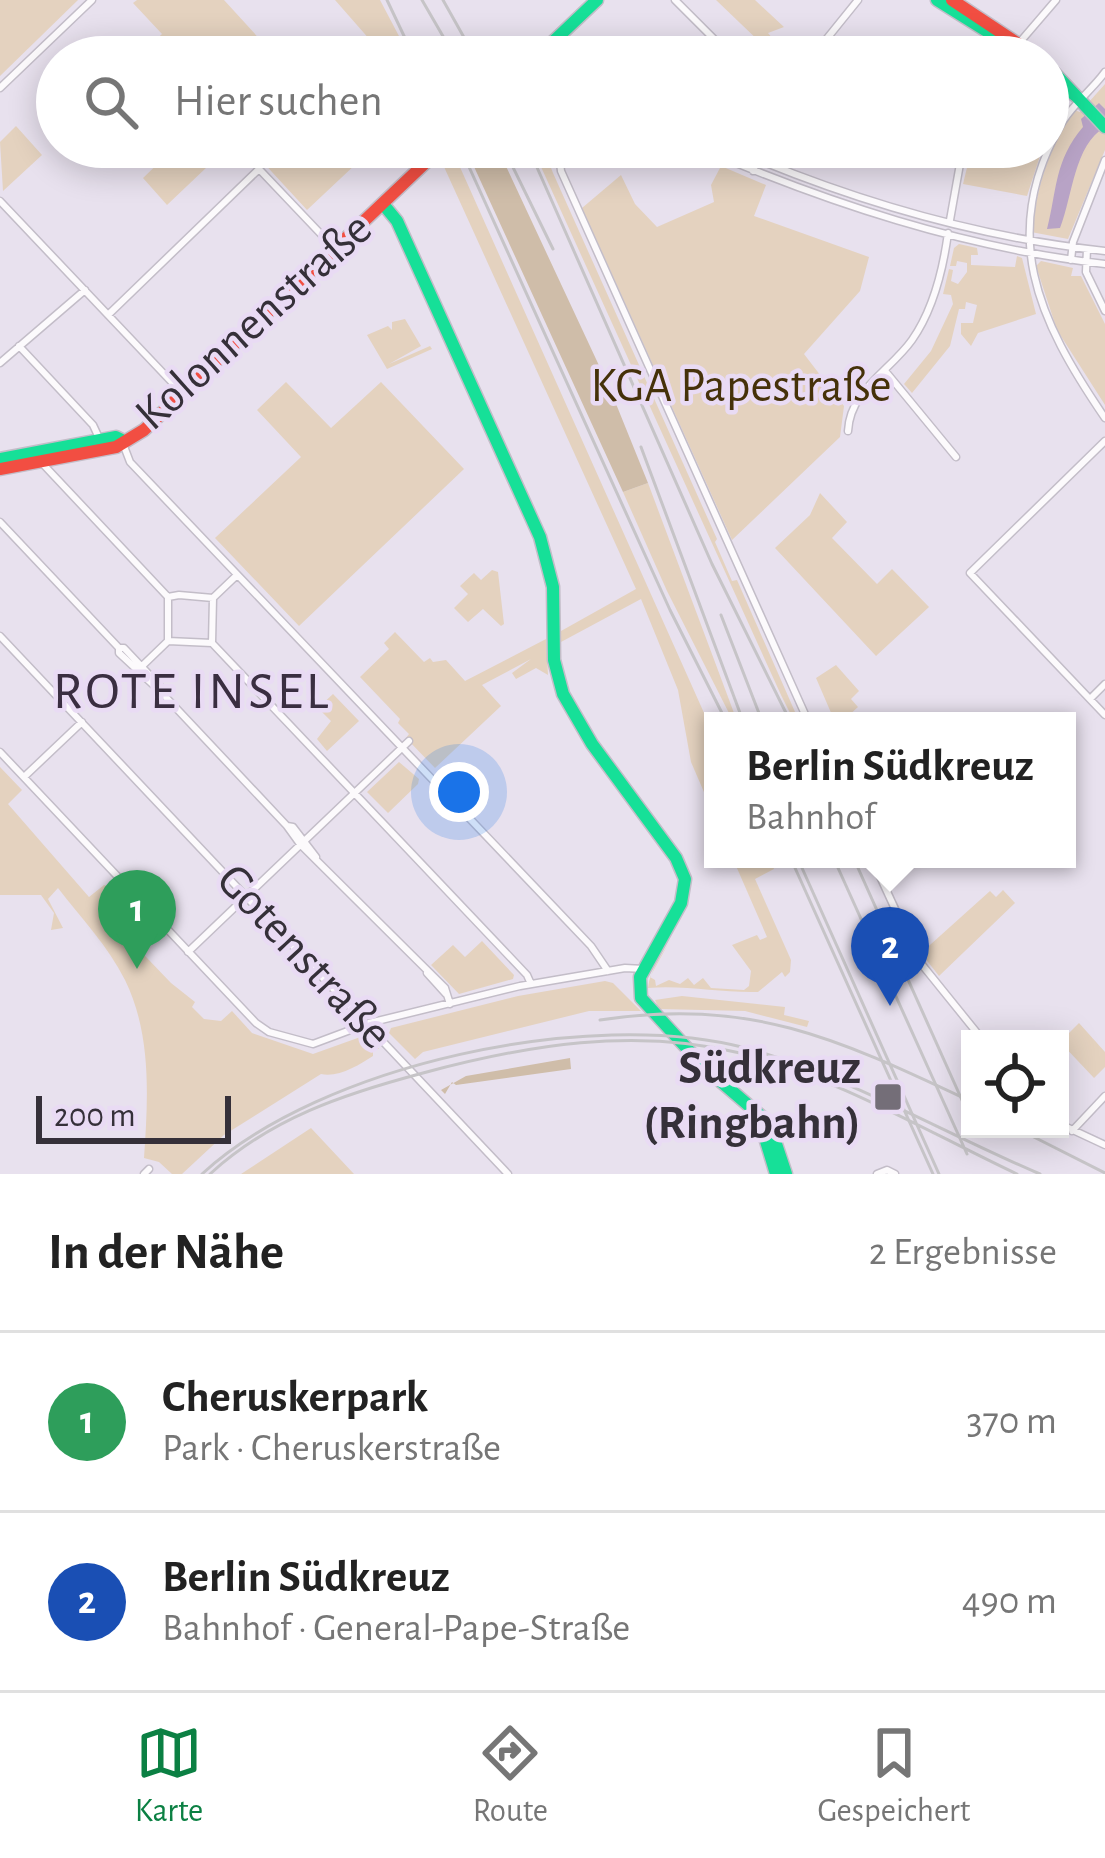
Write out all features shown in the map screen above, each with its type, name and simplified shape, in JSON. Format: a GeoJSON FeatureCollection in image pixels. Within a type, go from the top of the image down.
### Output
{"type":"FeatureCollection","features":[{"type":"Feature","properties":{"kind":"street"},"geometry":{"type":"LineString","coordinates":[[54,36],[92,0]]}},
{"type":"Feature","properties":{"kind":"street"},"geometry":{"type":"LineString","coordinates":[[563,36],[597,0]]}},
{"type":"Feature","properties":{"kind":"street"},"geometry":{"type":"LineString","coordinates":[[674,0],[711,36]]}},
{"type":"Feature","properties":{"kind":"street"},"geometry":{"type":"LineString","coordinates":[[829,36],[858,0]]}},
{"type":"Feature","properties":{"kind":"street"},"geometry":{"type":"LineString","coordinates":[[937,0],[994,36]]}},
{"type":"Feature","properties":{"kind":"street"},"geometry":{"type":"LineString","coordinates":[[952,0],[998,36]]}},
{"type":"Feature","properties":{"kind":"street"},"geometry":{"type":"LineString","coordinates":[[1024,36],[1056,0]]}},
{"type":"Feature","properties":{"kind":"street"},"geometry":{"type":"LineString","coordinates":[[0,88],[36,54]]}},
{"type":"Feature","properties":{"kind":"street"},"geometry":{"type":"LineString","coordinates":[[1069,116],[1105,72]]}},
{"type":"Feature","properties":{"kind":"street"},"geometry":{"type":"LineString","coordinates":[[1069,89],[1105,127]]}},
{"type":"Feature","properties":{"kind":"street"},"geometry":{"type":"LineString","coordinates":[[1071,260],[1105,160]]}},
{"type":"Feature","properties":{"kind":"street","name":"Kolonnenstraße"},"geometry":{"type":"LineString","coordinates":[[0,469],[112,448],[148,427],[420,168]]}},
{"type":"Feature","properties":{"kind":"street"},"geometry":{"type":"LineString","coordinates":[[561,168],[804,712]]}},
{"type":"Feature","properties":{"kind":"street"},"geometry":{"type":"LineString","coordinates":[[746,168],[884,217],[1028,252],[1105,264]]}},
{"type":"Feature","properties":{"kind":"street"},"geometry":{"type":"LineString","coordinates":[[781,168],[836,190],[950,222],[1105,251]]}},
{"type":"Feature","properties":{"kind":"street"},"geometry":{"type":"LineString","coordinates":[[848,431],[854,404],[906,348],[924,318],[948,234],[959,168]]}},
{"type":"Feature","properties":{"kind":"street"},"geometry":{"type":"LineString","coordinates":[[1042,168],[1028,239],[1039,301],[1051,330],[1105,418]]}},
{"type":"Feature","properties":{"kind":"street"},"geometry":{"type":"LineString","coordinates":[[108,315],[259,169],[336,250]]}},
{"type":"Feature","properties":{"kind":"street"},"geometry":{"type":"LineString","coordinates":[[0,201],[183,394]]}},
{"type":"Feature","properties":{"kind":"street"},"geometry":{"type":"LineString","coordinates":[[383,204],[397,221],[540,537],[553,587],[554,660],[563,694],[598,753],[682,868],[683,899],[644,969],[639,984],[643,1002],[704,1067],[766,1120],[775,1133],[786,1174]]}},
{"type":"Feature","properties":{"kind":"street"},"geometry":{"type":"LineString","coordinates":[[1087,249],[1088,275],[1105,311]]}},
{"type":"Feature","properties":{"kind":"street"},"geometry":{"type":"LineString","coordinates":[[0,362],[85,290]]}},
{"type":"Feature","properties":{"kind":"street"},"geometry":{"type":"LineString","coordinates":[[19,346],[93,424],[100,440]]}},
{"type":"Feature","properties":{"kind":"street"},"geometry":{"type":"LineString","coordinates":[[885,371],[956,457]]}},
{"type":"Feature","properties":{"kind":"street","name":"Kolonnenstraße"},"geometry":{"type":"LineString","coordinates":[[0,459],[116,437],[122,440]]}},
{"type":"Feature","properties":{"kind":"street"},"geometry":{"type":"LineString","coordinates":[[122,440],[130,462],[591,946],[608,971]]}},
{"type":"Feature","properties":{"kind":"street"},"geometry":{"type":"LineString","coordinates":[[1105,441],[970,573],[1105,715]]}},
{"type":"Feature","properties":{"kind":"street"},"geometry":{"type":"LineString","coordinates":[[41,462],[168,597],[168,641],[139,669]]}},
{"type":"Feature","properties":{"kind":"street"},"geometry":{"type":"LineString","coordinates":[[0,522],[446,994],[450,1004]]}},
{"type":"Feature","properties":{"kind":"street"},"geometry":{"type":"LineString","coordinates":[[212,643],[213,598],[237,575]]}},
{"type":"Feature","properties":{"kind":"street"},"geometry":{"type":"LineString","coordinates":[[168,597],[213,598]]}},
{"type":"Feature","properties":{"kind":"street","name":"Gotenstraße"},"geometry":{"type":"LineString","coordinates":[[0,636],[508,1174]]}},
{"type":"Feature","properties":{"kind":"street"},"geometry":{"type":"LineString","coordinates":[[168,641],[212,643],[531,984]]}},
{"type":"Feature","properties":{"kind":"street"},"geometry":{"type":"LineString","coordinates":[[1090,699],[1105,684]]}},
{"type":"Feature","properties":{"kind":"street"},"geometry":{"type":"LineString","coordinates":[[23,778],[82,722]]}},
{"type":"Feature","properties":{"kind":"street"},"geometry":{"type":"LineString","coordinates":[[188,952],[409,741]]}},
{"type":"Feature","properties":{"kind":"street"},"geometry":{"type":"LineString","coordinates":[[0,752],[261,1027],[308,1044],[369,1023],[531,984],[644,969]]}},
{"type":"Feature","properties":{"kind":"street"},"geometry":{"type":"LineString","coordinates":[[876,868],[919,961],[975,1030]]}},
{"type":"Feature","properties":{"kind":"street"},"geometry":{"type":"LineString","coordinates":[[1072,1131],[1105,1096]]}},
{"type":"Feature","properties":{"kind":"street"},"geometry":{"type":"LineString","coordinates":[[759,1118],[776,1174]]}},
{"type":"Feature","properties":{"kind":"street"},"geometry":{"type":"LineString","coordinates":[[1069,1129],[1105,1145]]}},
{"type":"Feature","properties":{"kind":"street"},"geometry":{"type":"LineString","coordinates":[[877,1174],[890,1170],[895,1174]]}},
{"type":"Feature","properties":{"kind":"green space"},"geometry":{"type":"Polygon","coordinates":[[[0,0],[78,0],[36,36],[0,76],[0,0]]]}},
{"type":"Feature","properties":{"kind":"green space"},"geometry":{"type":"Polygon","coordinates":[[[224,0],[257,36],[160,36],[133,3],[224,0]]]}},
{"type":"Feature","properties":{"kind":"green space"},"geometry":{"type":"Polygon","coordinates":[[[335,0],[380,0],[399,36],[367,36],[335,0]]]}},
{"type":"Feature","properties":{"kind":"green space"},"geometry":{"type":"Polygon","coordinates":[[[716,0],[755,0],[784,27],[768,33],[770,36],[754,36],[716,0]]]}},
{"type":"Feature","properties":{"kind":"green space"},"geometry":{"type":"Polygon","coordinates":[[[1105,84],[1105,150],[1068,239],[1031,232],[1046,168],[1069,168],[1069,119],[1074,110],[1080,112],[1105,84]]]}},
{"type":"Feature","properties":{"kind":"green space"},"geometry":{"type":"Polygon","coordinates":[[[16,126],[36,148],[36,161],[3,191],[0,142],[16,126]]]}},
{"type":"Feature","properties":{"kind":"green space"},"geometry":{"type":"Polygon","coordinates":[[[153,168],[206,168],[167,205],[143,178],[153,168]]]}},
{"type":"Feature","properties":{"kind":"green space"},"geometry":{"type":"Polygon","coordinates":[[[268,168],[352,168],[307,210],[268,168]]]}},
{"type":"Feature","properties":{"kind":"green space"},"geometry":{"type":"Polygon","coordinates":[[[445,168],[460,168],[704,713],[704,792],[691,762],[678,690],[641,599],[561,642],[561,631],[636,589],[445,168]]]}},
{"type":"Feature","properties":{"kind":"green space"},"geometry":{"type":"Polygon","coordinates":[[[542,168],[551,168],[732,581],[737,580],[795,712],[790,712],[542,168]]]}},
{"type":"Feature","properties":{"kind":"green space","name":"KGA Papestraße"},"geometry":{"type":"Polygon","coordinates":[[[720,168],[726,168],[766,185],[754,216],[869,257],[860,291],[804,354],[844,406],[840,437],[732,540],[582,208],[621,175],[635,204],[657,227],[714,202],[711,185],[720,168]]]}},
{"type":"Feature","properties":{"kind":"green space"},"geometry":{"type":"Polygon","coordinates":[[[967,168],[1036,168],[1027,196],[963,184],[967,168]]]}},
{"type":"Feature","properties":{"kind":"green space"},"geometry":{"type":"Polygon","coordinates":[[[959,244],[977,248],[971,265],[1015,267],[1017,256],[1022,258],[1036,314],[978,333],[971,346],[961,334],[961,323],[973,323],[977,305],[966,302],[965,309],[959,309],[950,346],[912,393],[904,384],[931,351],[953,304],[951,295],[943,294],[949,269],[953,270],[951,281],[958,284],[967,272],[967,263],[957,261],[950,266],[959,244]]]}},
{"type":"Feature","properties":{"kind":"green space"},"geometry":{"type":"Polygon","coordinates":[[[1041,261],[1073,268],[1071,276],[1081,276],[1105,324],[1105,405],[1057,330],[1036,266],[1041,261]]]}},
{"type":"Feature","properties":{"kind":"green space"},"geometry":{"type":"Polygon","coordinates":[[[405,319],[421,346],[389,364],[432,349],[387,369],[367,335],[388,326],[392,330],[392,322],[405,319]]]}},
{"type":"Feature","properties":{"kind":"green space"},"geometry":{"type":"Polygon","coordinates":[[[286,382],[331,428],[381,382],[464,469],[299,626],[215,538],[301,457],[257,410],[286,382]]]}},
{"type":"Feature","properties":{"kind":"green space"},"geometry":{"type":"Polygon","coordinates":[[[648,483],[734,712],[728,712],[667,591],[623,492],[648,483]]]}},
{"type":"Feature","properties":{"kind":"green space"},"geometry":{"type":"Polygon","coordinates":[[[820,493],[847,522],[832,538],[877,584],[892,569],[929,607],[876,656],[775,548],[810,515],[820,493]]]}},
{"type":"Feature","properties":{"kind":"green space"},"geometry":{"type":"Polygon","coordinates":[[[492,570],[498,572],[504,624],[483,609],[468,622],[454,608],[468,594],[460,586],[474,573],[481,580],[492,570]]]}},
{"type":"Feature","properties":{"kind":"green space"},"geometry":{"type":"Polygon","coordinates":[[[395,632],[424,662],[446,660],[465,681],[546,639],[548,675],[536,668],[516,679],[512,673],[531,659],[482,685],[501,706],[435,768],[406,738],[409,734],[398,723],[400,719],[360,677],[389,649],[384,643],[395,632]]]}},
{"type":"Feature","properties":{"kind":"green space"},"geometry":{"type":"Polygon","coordinates":[[[836,665],[859,691],[851,699],[858,707],[852,712],[831,712],[816,678],[836,665]]]}},
{"type":"Feature","properties":{"kind":"green space"},"geometry":{"type":"Polygon","coordinates":[[[333,694],[359,721],[327,751],[317,739],[331,721],[318,708],[333,694]]]}},
{"type":"Feature","properties":{"kind":"green space"},"geometry":{"type":"Polygon","coordinates":[[[399,762],[419,779],[418,784],[388,813],[367,792],[399,762]]]}},
{"type":"Feature","properties":{"kind":"green space"},"geometry":{"type":"Polygon","coordinates":[[[0,767],[22,790],[8,804],[89,897],[104,885],[116,889],[101,910],[195,1002],[192,1007],[204,1019],[221,1021],[232,1011],[252,1033],[313,1054],[366,1035],[379,1049],[348,1070],[321,1074],[224,1135],[182,1174],[172,1174],[159,1162],[144,1158],[146,1068],[134,1001],[111,956],[58,888],[48,899],[63,928],[51,930],[54,913],[41,895],[0,895],[0,767]]]}},
{"type":"Feature","properties":{"kind":"green space"},"geometry":{"type":"Polygon","coordinates":[[[737,868],[774,868],[755,879],[791,960],[785,977],[782,972],[758,992],[648,988],[650,977],[656,986],[669,980],[680,984],[688,978],[694,985],[703,978],[711,988],[744,990],[749,986],[751,971],[732,945],[757,935],[760,940],[767,937],[737,868]]]}},
{"type":"Feature","properties":{"kind":"green space"},"geometry":{"type":"Polygon","coordinates":[[[1003,890],[1015,903],[939,976],[921,953],[990,891],[996,897],[1003,890]]]}},
{"type":"Feature","properties":{"kind":"green space"},"geometry":{"type":"Polygon","coordinates":[[[482,941],[513,979],[459,994],[431,965],[453,945],[465,957],[482,941]]]}},
{"type":"Feature","properties":{"kind":"green space"},"geometry":{"type":"Polygon","coordinates":[[[605,981],[641,1011],[589,1011],[423,1052],[415,1059],[389,1033],[391,1028],[518,996],[605,981]]]}},
{"type":"Feature","properties":{"kind":"green space"},"geometry":{"type":"Polygon","coordinates":[[[682,996],[785,1007],[784,1015],[809,1021],[807,1027],[745,1011],[659,1009],[655,1000],[682,996]]]}},
{"type":"Feature","properties":{"kind":"green space"},"geometry":{"type":"Polygon","coordinates":[[[1079,1023],[1105,1052],[1105,1067],[1094,1078],[1069,1052],[1069,1033],[1079,1023]]]}},
{"type":"Feature","properties":{"kind":"green space"},"geometry":{"type":"Polygon","coordinates":[[[311,1128],[354,1174],[241,1174],[311,1128]]]}},
{"type":"Feature","properties":{"kind":"shaded area"},"geometry":{"type":"Polygon","coordinates":[[[1099,103],[1105,109],[1105,127],[1081,158],[1060,228],[1047,229],[1058,176],[1061,168],[1069,168],[1069,149],[1083,127],[1081,119],[1099,103]]]}},
{"type":"Feature","properties":{"kind":"shaded area"},"geometry":{"type":"Polygon","coordinates":[[[475,168],[507,168],[610,389],[648,483],[623,492],[475,168]]]}},
{"type":"Feature","properties":{"kind":"shaded area"},"geometry":{"type":"Polygon","coordinates":[[[570,1058],[571,1069],[453,1083],[466,1076],[570,1058]]]}},
{"type":"Feature","properties":{"kind":"tram line"},"geometry":{"type":"LineString","coordinates":[[387,0],[404,36]]}},
{"type":"Feature","properties":{"kind":"tram line"},"geometry":{"type":"LineString","coordinates":[[470,168],[670,610],[721,712]]}},
{"type":"Feature","properties":{"kind":"tram line"},"geometry":{"type":"LineString","coordinates":[[795,868],[933,1174]]}},
{"type":"Feature","properties":{"kind":"tram line"},"geometry":{"type":"LineString","coordinates":[[600,1020],[654,1014],[748,1019],[834,1042],[961,1097]]}},
{"type":"Feature","properties":{"kind":"tram line"},"geometry":{"type":"LineString","coordinates":[[202,1174],[253,1135],[315,1102],[385,1075],[460,1054],[612,1035],[683,1037],[784,1060],[858,1089],[1040,1174]]}},
{"type":"Feature","properties":{"kind":"tram line"},"geometry":{"type":"LineString","coordinates":[[1036,1138],[1105,1173]]}},
{"type":"Feature","properties":{"kind":"railway"},"geometry":{"type":"LineString","coordinates":[[422,0],[443,36]]}},
{"type":"Feature","properties":{"kind":"railway"},"geometry":{"type":"LineString","coordinates":[[443,0],[463,36]]}},
{"type":"Feature","properties":{"kind":"railway"},"geometry":{"type":"LineString","coordinates":[[513,168],[553,249]]}},
{"type":"Feature","properties":{"kind":"railway"},"geometry":{"type":"LineString","coordinates":[[537,168],[712,564],[786,712]]}},
{"type":"Feature","properties":{"kind":"railway"},"geometry":{"type":"LineString","coordinates":[[641,447],[740,712]]}},
{"type":"Feature","properties":{"kind":"railway"},"geometry":{"type":"LineString","coordinates":[[721,615],[759,712]]}},
{"type":"Feature","properties":{"kind":"railway"},"geometry":{"type":"LineString","coordinates":[[802,868],[939,1174]]}},
{"type":"Feature","properties":{"kind":"railway"},"geometry":{"type":"LineString","coordinates":[[838,868],[967,1154]]}},
{"type":"Feature","properties":{"kind":"railway"},"geometry":{"type":"LineString","coordinates":[[858,868],[961,1098]]}},
{"type":"Feature","properties":{"kind":"railway"},"geometry":{"type":"LineString","coordinates":[[210,1174],[283,1123],[365,1090],[502,1054],[621,1041],[700,1045],[776,1063],[846,1091],[1017,1174]]}},
{"type":"Feature","properties":{"kind":"traffic: fast"},"geometry":{"type":"LineString","coordinates":[[559,36],[597,0]]}},
{"type":"Feature","properties":{"kind":"traffic: fast"},"geometry":{"type":"LineString","coordinates":[[937,0],[994,36]]}},
{"type":"Feature","properties":{"kind":"traffic: fast"},"geometry":{"type":"LineString","coordinates":[[1069,88],[1105,127]]}},
{"type":"Feature","properties":{"kind":"traffic: fast"},"geometry":{"type":"LineString","coordinates":[[1069,91],[1076,96]]}},
{"type":"Feature","properties":{"kind":"traffic: fast"},"geometry":{"type":"LineString","coordinates":[[383,204],[397,221],[540,537],[553,587],[554,660],[563,694],[592,744],[676,858],[685,879],[681,903],[640,977],[641,998],[704,1067],[769,1123],[786,1174]]}},
{"type":"Feature","properties":{"kind":"traffic: fast"},"geometry":{"type":"LineString","coordinates":[[0,459],[116,437],[122,440]]}},
{"type":"Feature","properties":{"kind":"traffic: fast"},"geometry":{"type":"LineString","coordinates":[[759,1118],[776,1174]]}},
{"type":"Feature","properties":{"kind":"traffic: jam"},"geometry":{"type":"LineString","coordinates":[[952,0],[1006,36]]}},
{"type":"Feature","properties":{"kind":"traffic: jam"},"geometry":{"type":"LineString","coordinates":[[0,469],[116,447],[144,430],[420,168]]}},
{"type":"Feature","properties":{"kind":"place","name":"Cheruskerpark"},"geometry":{"type":"Point","coordinates":[137,969]}},
{"type":"Feature","properties":{"kind":"place","name":"Berlin Südkreuz"},"geometry":{"type":"Point","coordinates":[890,1006]}},
{"type":"Feature","properties":{"kind":"place","name":"Südkreuz (Ringbahn)"},"geometry":{"type":"Point","coordinates":[888,1097]}},
{"type":"Feature","properties":{"kind":"district","name":"ROTE INSEL"},"geometry":{"type":"Point","coordinates":[192,692]}}]}
